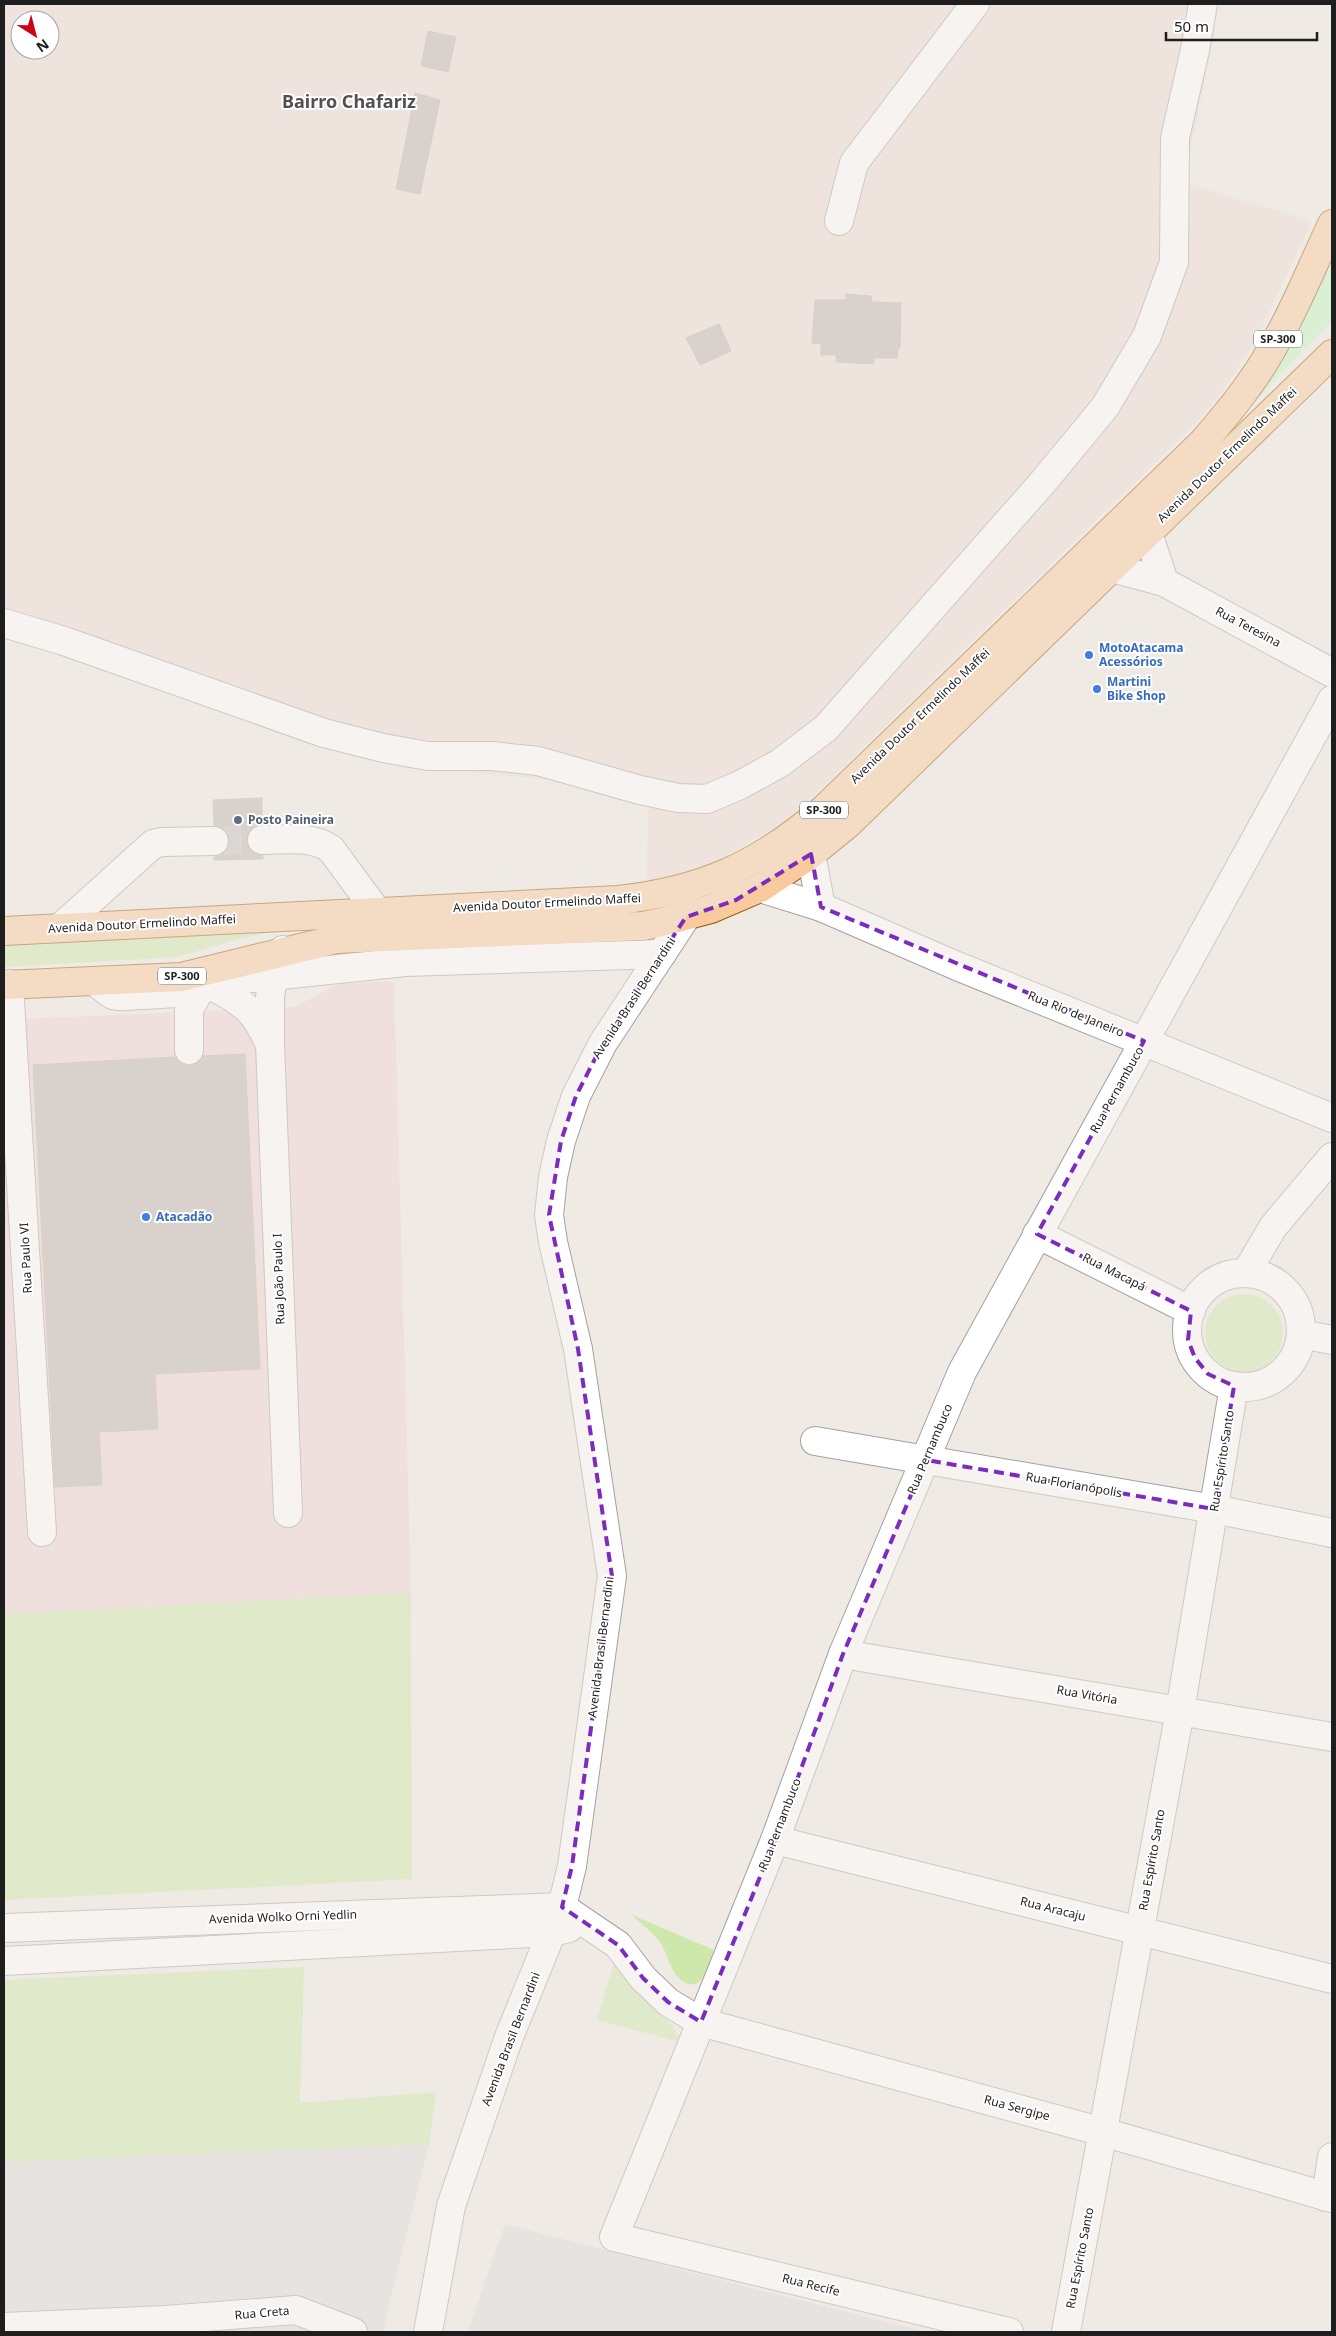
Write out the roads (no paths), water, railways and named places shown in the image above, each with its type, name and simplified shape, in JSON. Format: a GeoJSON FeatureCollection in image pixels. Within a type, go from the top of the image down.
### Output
{"type":"FeatureCollection","features":[{"type":"Feature","properties":{"kind":"main road","name":"Avenida Doutor Ermelindo Maffei"},"geometry":{"type":"LineString","coordinates":[[4,931],[618,900],[683,890],[726,874],[770,851],[797,833],[824,810],[1203,442],[1246,390],[1270,353],[1332,224]]}},
{"type":"Feature","properties":{"kind":"main road","name":"Avenida Doutor Ermelindo Maffei"},"geometry":{"type":"LineString","coordinates":[[6,984],[181,977],[283,950],[336,939],[643,926],[686,917],[712,909],[760,888],[811,854],[848,824],[1332,354]]}},
{"type":"Feature","properties":{"kind":"street"},"geometry":{"type":"LineString","coordinates":[[839,221],[854,163],[975,4]]}},
{"type":"Feature","properties":{"kind":"street"},"geometry":{"type":"LineString","coordinates":[[4,623],[64,641],[324,733],[383,748],[428,756],[492,756],[538,761],[640,790],[678,798],[707,799],[740,785],[780,763],[826,728],[1043,482],[1105,407],[1148,336],[1174,262],[1175,138],[1195,50],[1203,4]]}},
{"type":"Feature","properties":{"kind":"street"},"geometry":{"type":"LineString","coordinates":[[1148,533],[1164,582]]}},
{"type":"Feature","properties":{"kind":"street","name":"Rua Teresina"},"geometry":{"type":"LineString","coordinates":[[1112,568],[1164,582],[1332,673]]}},
{"type":"Feature","properties":{"kind":"street","name":"Rua Pernambuco"},"geometry":{"type":"LineString","coordinates":[[614,2237],[775,1840],[843,1654],[962,1372],[1332,700]]}},
{"type":"Feature","properties":{"kind":"street"},"geometry":{"type":"LineString","coordinates":[[262,840],[313,840],[331,849],[378,913]]}},
{"type":"Feature","properties":{"kind":"street"},"geometry":{"type":"LineString","coordinates":[[60,928],[153,844],[162,842],[214,841]]}},
{"type":"Feature","properties":{"kind":"street"},"geometry":{"type":"LineString","coordinates":[[811,854],[821,907]]}},
{"type":"Feature","properties":{"kind":"street","name":"Rua Rio de Janeiro"},"geometry":{"type":"LineString","coordinates":[[760,888],[821,907],[957,966],[1332,1118]]}},
{"type":"Feature","properties":{"kind":"street","name":"Avenida Brasil Bernardini"},"geometry":{"type":"LineString","coordinates":[[428,2332],[451,2206],[508,2037],[562,1907],[572,1866],[612,1576],[578,1350],[553,1242],[549,1215],[552,1186],[561,1141],[576,1096],[603,1043],[686,917]]}},
{"type":"Feature","properties":{"kind":"street"},"geometry":{"type":"LineString","coordinates":[[189,1050],[188,1019],[192,1001],[283,950]]}},
{"type":"Feature","properties":{"kind":"street","name":"Rua João Paulo I"},"geometry":{"type":"LineString","coordinates":[[283,950],[273,976],[270,996],[270,1044],[288,1513]]}},
{"type":"Feature","properties":{"kind":"street"},"geometry":{"type":"LineString","coordinates":[[94,981],[115,996],[167,994],[273,976],[405,962],[662,954]]}},
{"type":"Feature","properties":{"kind":"street","name":"Rua Paulo VI"},"geometry":{"type":"LineString","coordinates":[[6,984],[42,1532]]}},
{"type":"Feature","properties":{"kind":"street","name":"Rua João Paulo I"},"geometry":{"type":"LineString","coordinates":[[216,986],[252,1011],[260,1022],[270,1044]]}},
{"type":"Feature","properties":{"kind":"street"},"geometry":{"type":"LineString","coordinates":[[167,994],[181,1005],[188,1019]]}},
{"type":"Feature","properties":{"kind":"street"},"geometry":{"type":"LineString","coordinates":[[1246,1273],[1273,1227],[1332,1157]]}},
{"type":"Feature","properties":{"kind":"street","name":"Rua Macapá"},"geometry":{"type":"LineString","coordinates":[[1037,1234],[1191,1311]]}},
{"type":"Feature","properties":{"kind":"street"},"geometry":{"type":"LineString","coordinates":[[1246,1273],[1268,1279],[1287,1292],[1298,1312],[1301,1334],[1294,1358],[1276,1377],[1261,1385],[1234,1386],[1224,1384],[1208,1374],[1195,1358],[1188,1340],[1191,1311],[1201,1294],[1216,1281],[1235,1274],[1246,1273]]}},
{"type":"Feature","properties":{"kind":"street"},"geometry":{"type":"LineString","coordinates":[[1301,1334],[1332,1340]]}},
{"type":"Feature","properties":{"kind":"street","name":"Rua Espírito Santo"},"geometry":{"type":"LineString","coordinates":[[1066,2332],[1180,1711],[1234,1386]]}},
{"type":"Feature","properties":{"kind":"street","name":"Rua Florianópolis"},"geometry":{"type":"LineString","coordinates":[[815,1441],[1214,1509],[1332,1533]]}},
{"type":"Feature","properties":{"kind":"street","name":"Rua Vitória"},"geometry":{"type":"LineString","coordinates":[[843,1654],[1332,1737]]}},
{"type":"Feature","properties":{"kind":"street","name":"Rua Aracaju"},"geometry":{"type":"LineString","coordinates":[[775,1840],[1332,1979]]}},
{"type":"Feature","properties":{"kind":"street","name":"Rua Sergipe"},"geometry":{"type":"LineString","coordinates":[[562,1907],[618,1945],[643,1978],[668,2002],[701,2022],[1103,2132],[1329,2198]]}},
{"type":"Feature","properties":{"kind":"street","name":"Avenida Wolko Orni Yedlin"},"geometry":{"type":"LineString","coordinates":[[4,1928],[562,1907]]}},
{"type":"Feature","properties":{"kind":"street"},"geometry":{"type":"LineString","coordinates":[[4,1961],[552,1932],[588,1924]]}},
{"type":"Feature","properties":{"kind":"street"},"geometry":{"type":"LineString","coordinates":[[1329,2198],[1332,2157]]}},
{"type":"Feature","properties":{"kind":"street","name":"Rua Recife"},"geometry":{"type":"LineString","coordinates":[[614,2237],[1008,2332]]}},
{"type":"Feature","properties":{"kind":"street","name":"Rua Creta"},"geometry":{"type":"LineString","coordinates":[[4,2327],[166,2326],[296,2310],[353,2332]]}},
{"type":"Feature","properties":{"kind":"tunnel"},"geometry":{"type":"LineString","coordinates":[[214,841],[262,840]]}},
{"type":"Feature","properties":{"kind":"place","name":"MotoAtacama Acessórios"},"geometry":{"type":"Point","coordinates":[1089,655]}},
{"type":"Feature","properties":{"kind":"place","name":"Martini Bike Shop"},"geometry":{"type":"Point","coordinates":[1097,689]}},
{"type":"Feature","properties":{"kind":"place","name":"Posto Paineira"},"geometry":{"type":"Point","coordinates":[238,820]}},
{"type":"Feature","properties":{"kind":"place","name":"Atacadão"},"geometry":{"type":"Point","coordinates":[146,1217]}},
{"type":"Feature","properties":{"kind":"district","name":"Bairro Chafariz"},"geometry":{"type":"Point","coordinates":[349,102]}}]}
